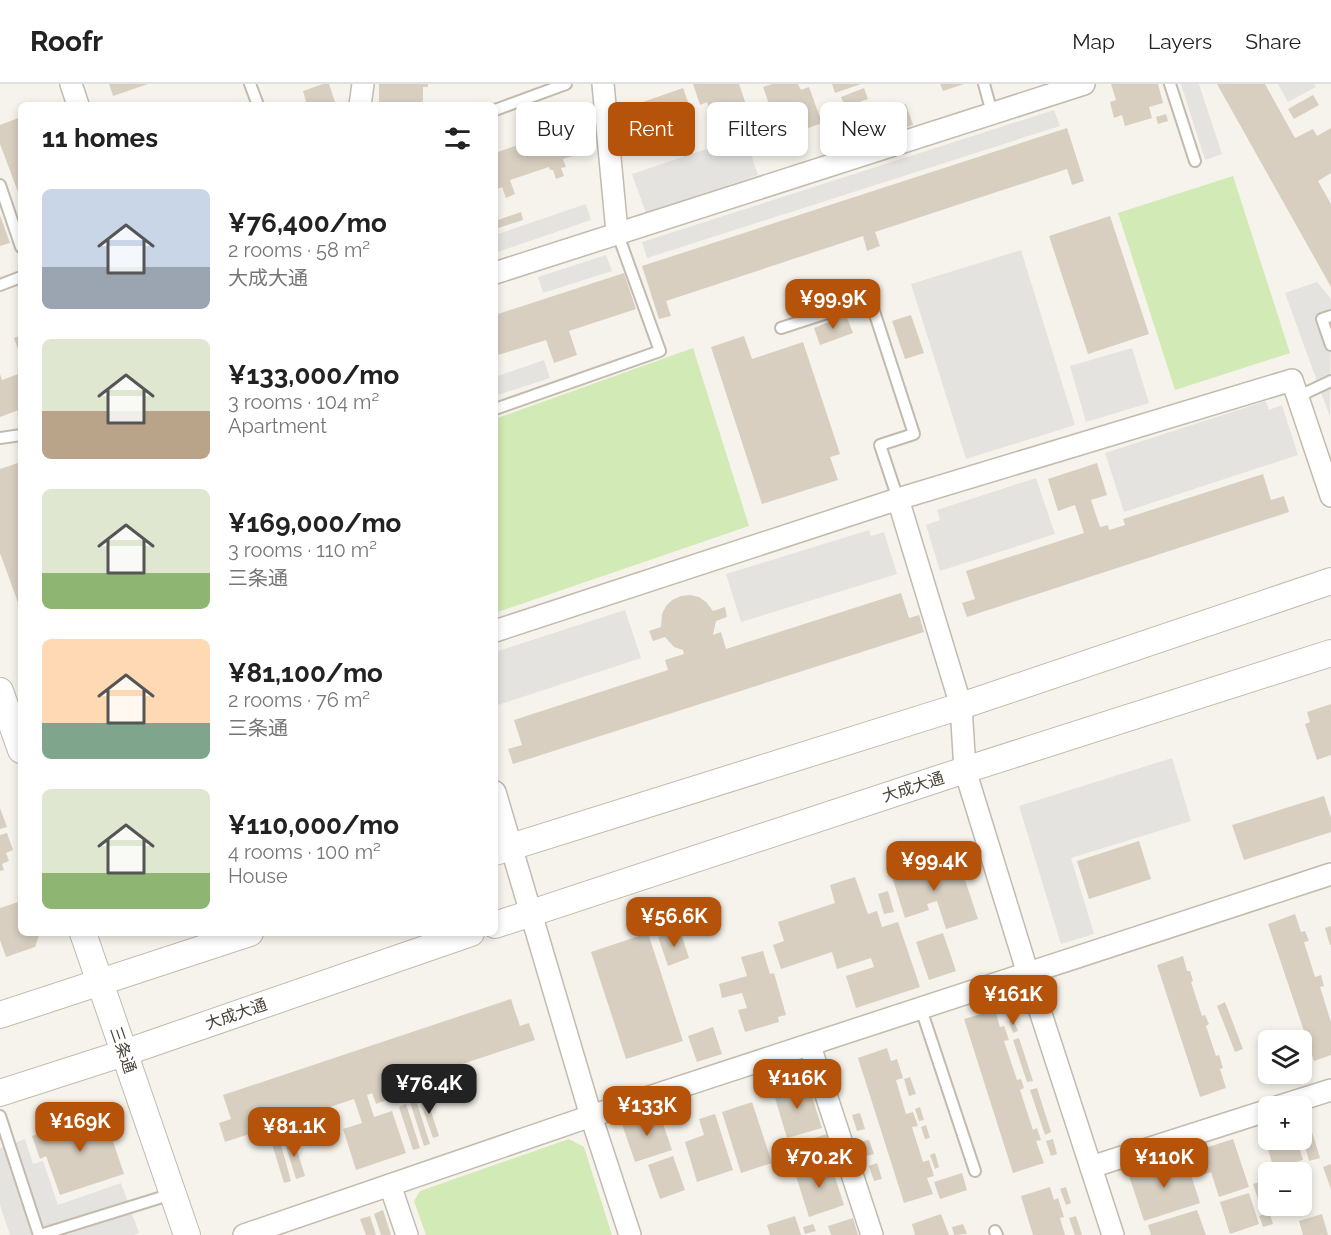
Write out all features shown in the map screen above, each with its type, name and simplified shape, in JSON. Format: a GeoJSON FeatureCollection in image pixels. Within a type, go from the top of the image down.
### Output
{"type":"FeatureCollection","features":[{"type":"Feature","properties":{"kind":"street"},"geometry":{"type":"LineString","coordinates":[[71,84],[77,102]]}},
{"type":"Feature","properties":{"kind":"street"},"geometry":{"type":"LineString","coordinates":[[360,102],[363,84]]}},
{"type":"Feature","properties":{"kind":"street"},"geometry":{"type":"LineString","coordinates":[[603,84],[617,232]]}},
{"type":"Feature","properties":{"kind":"street"},"geometry":{"type":"LineString","coordinates":[[498,272],[1084,84]]}},
{"type":"Feature","properties":{"kind":"street"},"geometry":{"type":"LineString","coordinates":[[498,630],[898,499],[1292,380],[1331,496]]}},
{"type":"Feature","properties":{"kind":"street"},"geometry":{"type":"LineString","coordinates":[[898,499],[961,706],[965,770],[1028,974],[1113,1235]]}},
{"type":"Feature","properties":{"kind":"street"},"geometry":{"type":"LineString","coordinates":[[503,849],[961,706],[1331,581]]}},
{"type":"Feature","properties":{"kind":"street","name":"大成大通"},"geometry":{"type":"LineString","coordinates":[[498,924],[965,770],[1331,653]]}},
{"type":"Feature","properties":{"kind":"street"},"geometry":{"type":"LineString","coordinates":[[0,691],[18,742]]}},
{"type":"Feature","properties":{"kind":"street"},"geometry":{"type":"LineString","coordinates":[[498,813],[503,849],[529,913],[630,1235]]}},
{"type":"Feature","properties":{"kind":"street"},"geometry":{"type":"LineString","coordinates":[[244,1235],[591,1116],[1331,874]]}},
{"type":"Feature","properties":{"kind":"street","name":"三条通"},"geometry":{"type":"LineString","coordinates":[[84,936],[187,1235]]}},
{"type":"Feature","properties":{"kind":"street"},"geometry":{"type":"LineString","coordinates":[[0,1015],[241,936]]}},
{"type":"Feature","properties":{"kind":"street","name":"大成大通"},"geometry":{"type":"LineString","coordinates":[[0,1093],[124,1053],[462,936]]}},
{"type":"Feature","properties":{"kind":"street"},"geometry":{"type":"LineString","coordinates":[[810,1046],[872,1235]]}},
{"type":"Feature","properties":{"kind":"street"},"geometry":{"type":"LineString","coordinates":[[1312,1096],[1331,1090]]}},
{"type":"Feature","properties":{"kind":"street"},"geometry":{"type":"LineString","coordinates":[[1091,1167],[1258,1114]]}},
{"type":"Feature","properties":{"kind":"street"},"geometry":{"type":"LineString","coordinates":[[390,1185],[407,1235]]}},
{"type":"Feature","properties":{"kind":"lane"},"geometry":{"type":"LineString","coordinates":[[250,84],[257,102]]}},
{"type":"Feature","properties":{"kind":"lane"},"geometry":{"type":"LineString","coordinates":[[498,110],[566,84]]}},
{"type":"Feature","properties":{"kind":"lane"},"geometry":{"type":"LineString","coordinates":[[984,84],[992,113]]}},
{"type":"Feature","properties":{"kind":"lane"},"geometry":{"type":"LineString","coordinates":[[1170,84],[1195,161]]}},
{"type":"Feature","properties":{"kind":"lane"},"geometry":{"type":"LineString","coordinates":[[0,185],[18,238]]}},
{"type":"Feature","properties":{"kind":"lane"},"geometry":{"type":"LineString","coordinates":[[498,408],[660,351],[617,232]]}},
{"type":"Feature","properties":{"kind":"lane"},"geometry":{"type":"LineString","coordinates":[[0,285],[18,278]]}},
{"type":"Feature","properties":{"kind":"lane"},"geometry":{"type":"LineString","coordinates":[[781,328],[870,299],[914,434],[880,445],[898,499]]}},
{"type":"Feature","properties":{"kind":"lane"},"geometry":{"type":"LineString","coordinates":[[1331,316],[1322,319],[1331,345]]}},
{"type":"Feature","properties":{"kind":"lane"},"geometry":{"type":"LineString","coordinates":[[1298,397],[1331,381]]}},
{"type":"Feature","properties":{"kind":"lane"},"geometry":{"type":"LineString","coordinates":[[0,438],[18,435]]}},
{"type":"Feature","properties":{"kind":"lane"},"geometry":{"type":"LineString","coordinates":[[921,1009],[975,1171]]}},
{"type":"Feature","properties":{"kind":"lane"},"geometry":{"type":"LineString","coordinates":[[0,1116],[40,1235],[172,1194]]}},
{"type":"Feature","properties":{"kind":"green space"},"geometry":{"type":"Polygon","coordinates":[[[1233,176],[1290,353],[1175,390],[1118,213],[1233,176]]]}},
{"type":"Feature","properties":{"kind":"green space"},"geometry":{"type":"Polygon","coordinates":[[[693,348],[749,526],[498,612],[498,418],[693,348]]]}},
{"type":"Feature","properties":{"kind":"green space"},"geometry":{"type":"Polygon","coordinates":[[[569,1139],[584,1147],[612,1235],[426,1235],[414,1201],[420,1191],[569,1139]]]}},
{"type":"Feature","properties":{"kind":"shaded area"},"geometry":{"type":"Polygon","coordinates":[[[1181,84],[1199,84],[1222,154],[1205,160],[1181,84]]]}},
{"type":"Feature","properties":{"kind":"shaded area"},"geometry":{"type":"Polygon","coordinates":[[[1278,84],[1314,84],[1316,87],[1288,102],[1278,84]]]}},
{"type":"Feature","properties":{"kind":"shaded area"},"geometry":{"type":"Polygon","coordinates":[[[1054,110],[1060,126],[647,258],[642,242],[1054,110]]]}},
{"type":"Feature","properties":{"kind":"shaded area"},"geometry":{"type":"Polygon","coordinates":[[[707,149],[707,156],[752,156],[758,175],[646,213],[632,174],[686,156],[695,156],[695,153],[707,149]]]}},
{"type":"Feature","properties":{"kind":"shaded area"},"geometry":{"type":"Polygon","coordinates":[[[586,204],[591,220],[498,252],[498,234],[586,204]]]}},
{"type":"Feature","properties":{"kind":"shaded area"},"geometry":{"type":"Polygon","coordinates":[[[1021,250],[1075,425],[966,459],[911,284],[1021,250]]]}},
{"type":"Feature","properties":{"kind":"shaded area"},"geometry":{"type":"Polygon","coordinates":[[[606,255],[612,271],[543,293],[538,277],[606,255]]]}},
{"type":"Feature","properties":{"kind":"shaded area"},"geometry":{"type":"Polygon","coordinates":[[[1317,282],[1331,299],[1330,417],[1285,293],[1317,282]]]}},
{"type":"Feature","properties":{"kind":"shaded area"},"geometry":{"type":"Polygon","coordinates":[[[1132,348],[1149,403],[1086,422],[1070,366],[1132,348]]]}},
{"type":"Feature","properties":{"kind":"shaded area"},"geometry":{"type":"Polygon","coordinates":[[[544,360],[550,378],[498,395],[498,376],[544,360]]]}},
{"type":"Feature","properties":{"kind":"shaded area"},"geometry":{"type":"Polygon","coordinates":[[[1266,401],[1269,410],[1282,405],[1298,455],[1124,512],[1105,453],[1266,401]]]}},
{"type":"Feature","properties":{"kind":"shaded area"},"geometry":{"type":"Polygon","coordinates":[[[1036,478],[1055,534],[940,571],[926,525],[940,520],[937,510],[1036,478]]]}},
{"type":"Feature","properties":{"kind":"shaded area"},"geometry":{"type":"Polygon","coordinates":[[[869,530],[871,536],[884,532],[897,574],[741,622],[726,574],[869,530]]]}},
{"type":"Feature","properties":{"kind":"shaded area"},"geometry":{"type":"Polygon","coordinates":[[[625,610],[641,658],[498,705],[498,651],[625,610]]]}},
{"type":"Feature","properties":{"kind":"shaded area"},"geometry":{"type":"Polygon","coordinates":[[[1172,758],[1191,821],[1071,858],[1094,934],[1061,944],[1019,806],[1172,758]]]}},
{"type":"Feature","properties":{"kind":"shaded area"},"geometry":{"type":"Polygon","coordinates":[[[25,1139],[33,1164],[43,1161],[58,1205],[121,1183],[139,1233],[134,1235],[10,1235],[0,1205],[0,1148],[25,1139]]]}},
{"type":"Feature","properties":{"kind":"building"},"geometry":{"type":"Polygon","coordinates":[[[109,84],[148,84],[113,96],[109,84]]]}},
{"type":"Feature","properties":{"kind":"building"},"geometry":{"type":"Polygon","coordinates":[[[329,84],[335,102],[306,102],[303,91],[329,84]]]}},
{"type":"Feature","properties":{"kind":"building"},"geometry":{"type":"Polygon","coordinates":[[[379,84],[428,84],[428,87],[423,87],[421,102],[379,102],[379,84]]]}},
{"type":"Feature","properties":{"kind":"building"},"geometry":{"type":"Polygon","coordinates":[[[693,84],[739,84],[745,102],[707,102],[700,105],[693,84]]]}},
{"type":"Feature","properties":{"kind":"building"},"geometry":{"type":"Polygon","coordinates":[[[772,84],[798,84],[801,90],[809,87],[820,124],[808,128],[808,102],[768,102],[763,87],[772,84]]]}},
{"type":"Feature","properties":{"kind":"building"},"geometry":{"type":"Polygon","coordinates":[[[832,84],[861,84],[835,93],[832,84]]]}},
{"type":"Feature","properties":{"kind":"building"},"geometry":{"type":"Polygon","coordinates":[[[940,84],[964,84],[943,91],[940,84]]]}},
{"type":"Feature","properties":{"kind":"building"},"geometry":{"type":"Polygon","coordinates":[[[1111,84],[1158,84],[1163,103],[1149,107],[1152,118],[1125,126],[1122,115],[1114,118],[1110,102],[1116,100],[1111,84]]]}},
{"type":"Feature","properties":{"kind":"building"},"geometry":{"type":"Polygon","coordinates":[[[1217,84],[1265,84],[1295,138],[1313,129],[1317,136],[1331,128],[1331,173],[1318,181],[1331,204],[1331,287],[1217,84]]]}},
{"type":"Feature","properties":{"kind":"building"},"geometry":{"type":"Polygon","coordinates":[[[683,88],[688,102],[643,102],[683,88]]]}},
{"type":"Feature","properties":{"kind":"building"},"geometry":{"type":"Polygon","coordinates":[[[864,88],[868,99],[859,102],[843,102],[841,97],[864,88]]]}},
{"type":"Feature","properties":{"kind":"building"},"geometry":{"type":"Polygon","coordinates":[[[1313,95],[1319,105],[1294,119],[1288,109],[1313,95]]]}},
{"type":"Feature","properties":{"kind":"building"},"geometry":{"type":"Polygon","coordinates":[[[907,107],[913,125],[907,127],[907,107]]]}},
{"type":"Feature","properties":{"kind":"building"},"geometry":{"type":"Polygon","coordinates":[[[1166,114],[1168,121],[1158,124],[1156,117],[1166,114]]]}},
{"type":"Feature","properties":{"kind":"building"},"geometry":{"type":"Polygon","coordinates":[[[18,118],[18,192],[0,144],[0,125],[18,118]]]}},
{"type":"Feature","properties":{"kind":"building"},"geometry":{"type":"Polygon","coordinates":[[[1067,128],[1084,181],[1072,185],[1067,169],[875,232],[880,246],[867,251],[863,236],[666,301],[671,316],[659,319],[642,266],[1067,128]]]}},
{"type":"Feature","properties":{"kind":"building"},"geometry":{"type":"Polygon","coordinates":[[[516,146],[516,156],[573,156],[563,159],[566,167],[561,168],[564,176],[556,179],[553,170],[549,167],[510,180],[515,194],[506,198],[502,187],[498,189],[498,152],[516,146]]]}},
{"type":"Feature","properties":{"kind":"building"},"geometry":{"type":"Polygon","coordinates":[[[521,212],[523,220],[498,228],[498,220],[521,212]]]}},
{"type":"Feature","properties":{"kind":"building"},"geometry":{"type":"Polygon","coordinates":[[[0,215],[10,243],[0,246],[0,215]]]}},
{"type":"Feature","properties":{"kind":"building"},"geometry":{"type":"Polygon","coordinates":[[[1110,216],[1149,334],[1088,354],[1049,236],[1110,216]]]}},
{"type":"Feature","properties":{"kind":"building"},"geometry":{"type":"Polygon","coordinates":[[[624,273],[636,309],[569,331],[577,355],[554,363],[546,340],[498,355],[498,314],[624,273]]]}},
{"type":"Feature","properties":{"kind":"building"},"geometry":{"type":"Polygon","coordinates":[[[846,315],[853,333],[820,345],[814,328],[846,315]]]}},
{"type":"Feature","properties":{"kind":"building"},"geometry":{"type":"Polygon","coordinates":[[[911,315],[924,353],[905,359],[892,321],[911,315]]]}},
{"type":"Feature","properties":{"kind":"building"},"geometry":{"type":"Polygon","coordinates":[[[18,336],[18,349],[14,338],[18,336]]]}},
{"type":"Feature","properties":{"kind":"building"},"geometry":{"type":"Polygon","coordinates":[[[744,336],[752,359],[803,342],[840,454],[830,457],[838,480],[762,504],[711,347],[744,336]]]}},
{"type":"Feature","properties":{"kind":"building"},"geometry":{"type":"Polygon","coordinates":[[[0,374],[2,380],[18,374],[18,410],[0,417],[0,374]]]}},
{"type":"Feature","properties":{"kind":"building"},"geometry":{"type":"Polygon","coordinates":[[[18,463],[18,603],[0,553],[0,469],[18,463]]]}},
{"type":"Feature","properties":{"kind":"building"},"geometry":{"type":"Polygon","coordinates":[[[1097,463],[1107,495],[1091,500],[1100,527],[1108,525],[1109,530],[1125,525],[1123,519],[1263,474],[1271,500],[1284,496],[1289,512],[967,617],[962,603],[975,599],[966,571],[1084,533],[1075,505],[1058,511],[1048,479],[1097,463]]]}},
{"type":"Feature","properties":{"kind":"building"},"geometry":{"type":"Polygon","coordinates":[[[901,593],[909,618],[919,615],[924,632],[513,764],[508,749],[522,745],[514,720],[668,670],[665,660],[684,654],[683,650],[674,647],[665,637],[653,641],[649,631],[661,627],[662,614],[666,606],[681,596],[699,597],[713,611],[725,607],[727,617],[716,621],[713,635],[721,632],[726,649],[901,593]]]}},
{"type":"Feature","properties":{"kind":"building"},"geometry":{"type":"Polygon","coordinates":[[[1331,704],[1331,755],[1317,760],[1305,724],[1310,722],[1307,712],[1331,704]]]}},
{"type":"Feature","properties":{"kind":"building"},"geometry":{"type":"Polygon","coordinates":[[[1324,796],[1331,818],[1331,832],[1244,860],[1232,825],[1324,796]]]}},
{"type":"Feature","properties":{"kind":"building"},"geometry":{"type":"Polygon","coordinates":[[[0,808],[7,827],[0,829],[0,808]]]}},
{"type":"Feature","properties":{"kind":"building"},"geometry":{"type":"Polygon","coordinates":[[[7,833],[13,850],[6,853],[9,861],[2,864],[4,870],[0,871],[0,835],[7,833]]]}},
{"type":"Feature","properties":{"kind":"building"},"geometry":{"type":"Polygon","coordinates":[[[1139,841],[1151,879],[1089,899],[1077,861],[1139,841]]]}},
{"type":"Feature","properties":{"kind":"building"},"geometry":{"type":"Polygon","coordinates":[[[903,855],[911,878],[959,862],[978,919],[946,929],[937,901],[927,904],[929,910],[905,918],[887,861],[903,855]]]}},
{"type":"Feature","properties":{"kind":"building"},"geometry":{"type":"Polygon","coordinates":[[[855,877],[868,914],[877,911],[882,927],[898,922],[920,987],[856,1008],[846,976],[874,967],[871,958],[837,969],[832,952],[781,969],[773,945],[784,941],[778,922],[835,903],[830,885],[855,877]]]}},
{"type":"Feature","properties":{"kind":"building"},"geometry":{"type":"Polygon","coordinates":[[[888,891],[894,912],[884,914],[878,894],[888,891]]]}},
{"type":"Feature","properties":{"kind":"building"},"geometry":{"type":"Polygon","coordinates":[[[18,902],[18,936],[39,936],[35,947],[6,957],[0,940],[0,908],[18,902]]]}},
{"type":"Feature","properties":{"kind":"building"},"geometry":{"type":"Polygon","coordinates":[[[1295,914],[1301,932],[1305,931],[1309,941],[1304,942],[1315,977],[1321,975],[1324,986],[1320,987],[1331,1022],[1331,1055],[1314,1061],[1312,1030],[1304,1030],[1268,924],[1295,914]]]}},
{"type":"Feature","properties":{"kind":"building"},"geometry":{"type":"Polygon","coordinates":[[[1331,926],[1331,945],[1330,945],[1325,928],[1331,926]]]}},
{"type":"Feature","properties":{"kind":"building"},"geometry":{"type":"Polygon","coordinates":[[[680,930],[689,958],[668,966],[658,937],[680,930]]]}},
{"type":"Feature","properties":{"kind":"building"},"geometry":{"type":"Polygon","coordinates":[[[648,933],[683,1041],[626,1059],[591,952],[648,933]]]}},
{"type":"Feature","properties":{"kind":"building"},"geometry":{"type":"Polygon","coordinates":[[[943,933],[956,971],[929,980],[916,942],[943,933]]]}},
{"type":"Feature","properties":{"kind":"building"},"geometry":{"type":"Polygon","coordinates":[[[763,951],[770,974],[774,973],[786,1015],[778,1017],[779,1022],[745,1032],[738,1010],[747,1008],[742,993],[722,998],[719,984],[747,976],[741,957],[763,951]]]}},
{"type":"Feature","properties":{"kind":"building"},"geometry":{"type":"Polygon","coordinates":[[[1183,956],[1187,971],[1190,971],[1193,981],[1191,982],[1202,1016],[1205,1015],[1209,1024],[1206,1026],[1216,1056],[1219,1055],[1223,1068],[1220,1069],[1226,1088],[1200,1097],[1157,965],[1183,956]]]}},
{"type":"Feature","properties":{"kind":"building"},"geometry":{"type":"Polygon","coordinates":[[[511,999],[520,1026],[529,1023],[535,1040],[387,1089],[390,1099],[376,1104],[372,1093],[367,1095],[374,1117],[392,1111],[406,1153],[356,1170],[343,1129],[362,1123],[354,1099],[225,1142],[219,1123],[231,1119],[223,1095],[511,999]]]}},
{"type":"Feature","properties":{"kind":"building"},"geometry":{"type":"Polygon","coordinates":[[[1225,1002],[1243,1049],[1235,1052],[1217,1006],[1225,1002]]]}},
{"type":"Feature","properties":{"kind":"building"},"geometry":{"type":"Polygon","coordinates":[[[995,1010],[1000,1027],[1004,1026],[1009,1040],[1004,1041],[1017,1080],[1021,1079],[1024,1088],[1020,1090],[1033,1130],[1037,1128],[1041,1140],[1036,1141],[1044,1163],[1013,1173],[964,1019],[995,1010]]]}},
{"type":"Feature","properties":{"kind":"building"},"geometry":{"type":"Polygon","coordinates":[[[1013,1019],[1018,1031],[1013,1033],[1009,1021],[1013,1019]]]}},
{"type":"Feature","properties":{"kind":"building"},"geometry":{"type":"Polygon","coordinates":[[[713,1027],[722,1054],[697,1062],[688,1036],[713,1027]]]}},
{"type":"Feature","properties":{"kind":"building"},"geometry":{"type":"Polygon","coordinates":[[[1019,1038],[1033,1081],[1027,1082],[1013,1040],[1019,1038]]]}},
{"type":"Feature","properties":{"kind":"building"},"geometry":{"type":"Polygon","coordinates":[[[887,1048],[891,1061],[897,1059],[903,1078],[896,1080],[906,1114],[913,1112],[918,1126],[912,1127],[923,1162],[929,1160],[934,1176],[927,1178],[933,1194],[904,1203],[858,1058],[887,1048]]]}},
{"type":"Feature","properties":{"kind":"building"},"geometry":{"type":"Polygon","coordinates":[[[910,1077],[916,1094],[909,1096],[904,1079],[910,1077]]]}},
{"type":"Feature","properties":{"kind":"building"},"geometry":{"type":"Polygon","coordinates":[[[807,1081],[822,1128],[787,1138],[773,1091],[807,1081]]]}},
{"type":"Feature","properties":{"kind":"building"},"geometry":{"type":"Polygon","coordinates":[[[1037,1088],[1051,1132],[1045,1135],[1030,1090],[1037,1088]]]}},
{"type":"Feature","properties":{"kind":"building"},"geometry":{"type":"Polygon","coordinates":[[[425,1093],[439,1136],[433,1138],[418,1095],[425,1093]]]}},
{"type":"Feature","properties":{"kind":"building"},"geometry":{"type":"Polygon","coordinates":[[[416,1100],[430,1144],[424,1146],[410,1102],[416,1100]]]}},
{"type":"Feature","properties":{"kind":"building"},"geometry":{"type":"Polygon","coordinates":[[[752,1102],[772,1163],[741,1173],[722,1112],[752,1102]]]}},
{"type":"Feature","properties":{"kind":"building"},"geometry":{"type":"Polygon","coordinates":[[[406,1104],[420,1148],[413,1150],[399,1107],[406,1104]]]}},
{"type":"Feature","properties":{"kind":"building"},"geometry":{"type":"Polygon","coordinates":[[[920,1107],[924,1120],[919,1121],[915,1109],[920,1107]]]}},
{"type":"Feature","properties":{"kind":"building"},"geometry":{"type":"Polygon","coordinates":[[[103,1112],[124,1174],[60,1195],[46,1156],[40,1159],[32,1136],[103,1112]]]}},
{"type":"Feature","properties":{"kind":"building"},"geometry":{"type":"Polygon","coordinates":[[[659,1112],[672,1150],[635,1162],[622,1124],[659,1112]]]}},
{"type":"Feature","properties":{"kind":"building"},"geometry":{"type":"Polygon","coordinates":[[[860,1113],[865,1129],[857,1131],[852,1115],[860,1113]]]}},
{"type":"Feature","properties":{"kind":"building"},"geometry":{"type":"Polygon","coordinates":[[[715,1114],[733,1170],[697,1182],[685,1142],[704,1135],[699,1119],[715,1114]]]}},
{"type":"Feature","properties":{"kind":"building"},"geometry":{"type":"Polygon","coordinates":[[[926,1125],[930,1138],[925,1139],[921,1127],[926,1125]]]}},
{"type":"Feature","properties":{"kind":"building"},"geometry":{"type":"Polygon","coordinates":[[[1312,1132],[1320,1158],[1309,1161],[1306,1150],[1312,1150],[1312,1132]]]}},
{"type":"Feature","properties":{"kind":"building"},"geometry":{"type":"Polygon","coordinates":[[[827,1134],[834,1156],[787,1171],[782,1156],[794,1152],[792,1145],[827,1134]]]}},
{"type":"Feature","properties":{"kind":"building"},"geometry":{"type":"Polygon","coordinates":[[[293,1137],[305,1176],[296,1179],[284,1140],[293,1137]]]}},
{"type":"Feature","properties":{"kind":"building"},"geometry":{"type":"Polygon","coordinates":[[[1053,1139],[1057,1154],[1051,1156],[1046,1141],[1053,1139]]]}},
{"type":"Feature","properties":{"kind":"building"},"geometry":{"type":"Polygon","coordinates":[[[1233,1139],[1249,1187],[1219,1197],[1211,1172],[1200,1176],[1193,1152],[1233,1139]]]}},
{"type":"Feature","properties":{"kind":"building"},"geometry":{"type":"Polygon","coordinates":[[[869,1140],[874,1154],[865,1156],[860,1142],[869,1140]]]}},
{"type":"Feature","properties":{"kind":"building"},"geometry":{"type":"Polygon","coordinates":[[[280,1141],[291,1181],[284,1183],[272,1144],[280,1141]]]}},
{"type":"Feature","properties":{"kind":"building"},"geometry":{"type":"Polygon","coordinates":[[[1268,1150],[1300,1150],[1303,1160],[1297,1162],[1272,1162],[1268,1150]]]}},
{"type":"Feature","properties":{"kind":"building"},"geometry":{"type":"Polygon","coordinates":[[[935,1153],[939,1167],[935,1169],[930,1155],[935,1153]]]}},
{"type":"Feature","properties":{"kind":"building"},"geometry":{"type":"Polygon","coordinates":[[[673,1156],[685,1190],[660,1199],[648,1165],[673,1156]]]}},
{"type":"Feature","properties":{"kind":"building"},"geometry":{"type":"Polygon","coordinates":[[[1172,1159],[1174,1166],[1187,1162],[1200,1203],[1144,1221],[1128,1173],[1172,1159]]]}},
{"type":"Feature","properties":{"kind":"building"},"geometry":{"type":"Polygon","coordinates":[[[830,1162],[844,1205],[809,1217],[795,1173],[830,1162]]]}},
{"type":"Feature","properties":{"kind":"building"},"geometry":{"type":"Polygon","coordinates":[[[877,1163],[882,1179],[874,1181],[869,1166],[877,1163]]]}},
{"type":"Feature","properties":{"kind":"building"},"geometry":{"type":"Polygon","coordinates":[[[1331,1164],[1331,1189],[1323,1167],[1331,1164]]]}},
{"type":"Feature","properties":{"kind":"building"},"geometry":{"type":"Polygon","coordinates":[[[962,1173],[967,1190],[940,1199],[934,1182],[962,1173]]]}},
{"type":"Feature","properties":{"kind":"building"},"geometry":{"type":"Polygon","coordinates":[[[1258,1182],[1258,1199],[1253,1184],[1258,1182]]]}},
{"type":"Feature","properties":{"kind":"building"},"geometry":{"type":"Polygon","coordinates":[[[1050,1187],[1054,1200],[1058,1198],[1064,1217],[1060,1218],[1065,1235],[1033,1235],[1021,1196],[1050,1187]]]}},
{"type":"Feature","properties":{"kind":"building"},"geometry":{"type":"Polygon","coordinates":[[[1066,1187],[1071,1203],[1066,1205],[1060,1189],[1066,1187]]]}},
{"type":"Feature","properties":{"kind":"building"},"geometry":{"type":"Polygon","coordinates":[[[1249,1193],[1259,1224],[1230,1234],[1220,1202],[1249,1193]]]}},
{"type":"Feature","properties":{"kind":"building"},"geometry":{"type":"Polygon","coordinates":[[[383,1210],[391,1235],[381,1235],[374,1214],[383,1210]]]}},
{"type":"Feature","properties":{"kind":"building"},"geometry":{"type":"Polygon","coordinates":[[[1197,1210],[1206,1235],[1151,1235],[1148,1225],[1197,1210]]]}},
{"type":"Feature","properties":{"kind":"building"},"geometry":{"type":"Polygon","coordinates":[[[941,1214],[949,1235],[915,1235],[912,1224],[941,1214]]]}},
{"type":"Feature","properties":{"kind":"building"},"geometry":{"type":"Polygon","coordinates":[[[1322,1214],[1328,1235],[1303,1235],[1299,1221],[1322,1214]]]}},
{"type":"Feature","properties":{"kind":"building"},"geometry":{"type":"Polygon","coordinates":[[[370,1216],[376,1235],[366,1235],[360,1219],[370,1216]]]}},
{"type":"Feature","properties":{"kind":"building"},"geometry":{"type":"Polygon","coordinates":[[[795,1216],[801,1235],[770,1235],[767,1225],[795,1216]]]}},
{"type":"Feature","properties":{"kind":"building"},"geometry":{"type":"Polygon","coordinates":[[[1076,1216],[1082,1235],[1075,1235],[1069,1218],[1076,1216]]]}},
{"type":"Feature","properties":{"kind":"building"},"geometry":{"type":"Polygon","coordinates":[[[1259,1216],[1270,1216],[1273,1224],[1263,1227],[1259,1216]]]}},
{"type":"Feature","properties":{"kind":"building"},"geometry":{"type":"Polygon","coordinates":[[[853,1218],[858,1235],[831,1235],[828,1226],[853,1218]]]}},
{"type":"Feature","properties":{"kind":"building"},"geometry":{"type":"Polygon","coordinates":[[[813,1224],[816,1231],[805,1234],[803,1227],[813,1224]]]}},
{"type":"Feature","properties":{"kind":"building"},"geometry":{"type":"Polygon","coordinates":[[[963,1224],[967,1234],[954,1235],[952,1227],[963,1224]]]}}]}
